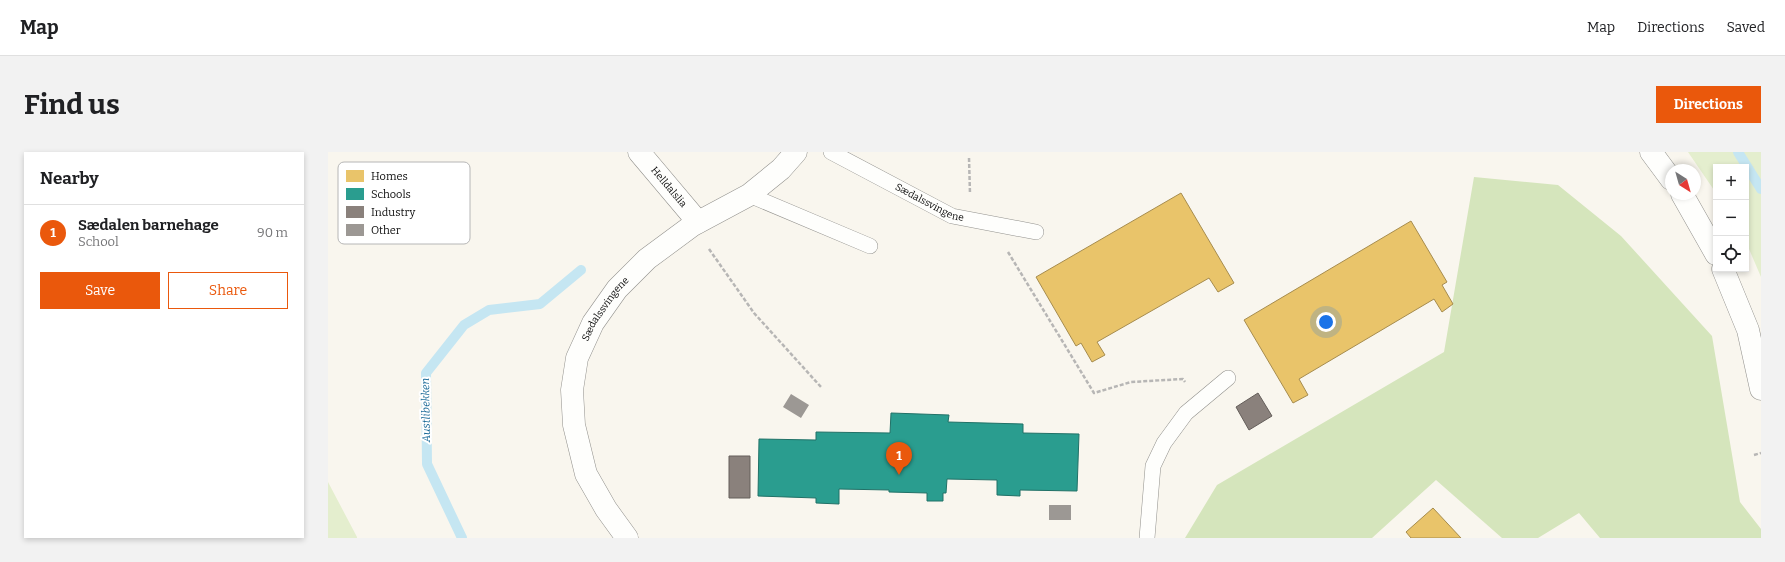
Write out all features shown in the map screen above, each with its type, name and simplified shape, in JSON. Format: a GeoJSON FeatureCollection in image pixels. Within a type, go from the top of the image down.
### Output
{"type":"FeatureCollection","features":[{"type":"Feature","properties":{"kind":"street","name":"Helldalslia"},"geometry":{"type":"LineString","coordinates":[[639,152],[696,223]]}},
{"type":"Feature","properties":{"kind":"street","name":"Sædalssvingene"},"geometry":{"type":"LineString","coordinates":[[627,538],[606,509],[586,474],[574,425],[572,390],[577,358],[593,324],[617,288],[647,259],[696,223],[749,195],[781,169],[796,152]]}},
{"type":"Feature","properties":{"kind":"street"},"geometry":{"type":"LineString","coordinates":[[1651,152],[1665,171]]}},
{"type":"Feature","properties":{"kind":"street"},"geometry":{"type":"LineString","coordinates":[[1685,200],[1713,249]]}},
{"type":"Feature","properties":{"kind":"street"},"geometry":{"type":"LineString","coordinates":[[1724,272],[1748,330],[1761,389]]}},
{"type":"Feature","properties":{"kind":"lane","name":"Sædalssvingene"},"geometry":{"type":"LineString","coordinates":[[831,152],[952,216],[1036,232]]}},
{"type":"Feature","properties":{"kind":"lane"},"geometry":{"type":"LineString","coordinates":[[749,195],[870,246]]}},
{"type":"Feature","properties":{"kind":"lane"},"geometry":{"type":"LineString","coordinates":[[1147,538],[1153,466],[1168,437],[1186,413],[1228,378]]}},
{"type":"Feature","properties":{"kind":"path"},"geometry":{"type":"LineString","coordinates":[[969,158],[971,220]]}},
{"type":"Feature","properties":{"kind":"path"},"geometry":{"type":"LineString","coordinates":[[696,223],[754,313],[821,387]]}},
{"type":"Feature","properties":{"kind":"path"},"geometry":{"type":"LineString","coordinates":[[990,223],[1094,393],[1131,382],[1183,379],[1199,402]]}},
{"type":"Feature","properties":{"kind":"path"},"geometry":{"type":"LineString","coordinates":[[1754,455],[1761,452]]}},
{"type":"Feature","properties":{"kind":"green space"},"geometry":{"type":"Polygon","coordinates":[[[1688,152],[1761,152],[1761,277],[1749,249],[1749,164],[1713,164],[1713,189],[1701,171],[1701,164],[1696,164],[1688,152]]]}},
{"type":"Feature","properties":{"kind":"green space"},"geometry":{"type":"Polygon","coordinates":[[[1474,177],[1558,185],[1621,236],[1712,336],[1740,502],[1761,529],[1761,538],[1600,538],[1579,513],[1538,538],[1502,538],[1436,480],[1372,538],[1185,538],[1217,485],[1444,352],[1474,177]]]}},
{"type":"Feature","properties":{"kind":"green space"},"geometry":{"type":"Polygon","coordinates":[[[328,482],[357,537],[357,538],[328,538],[328,482]]]}},
{"type":"Feature","properties":{"kind":"building: Homes"},"geometry":{"type":"Polygon","coordinates":[[[1181,193],[1234,283],[1218,292],[1209,278],[1097,342],[1105,355],[1092,362],[1081,343],[1076,346],[1036,277],[1181,193]]]}},
{"type":"Feature","properties":{"kind":"building: Homes"},"geometry":{"type":"Polygon","coordinates":[[[1411,221],[1447,282],[1442,285],[1453,304],[1442,312],[1434,299],[1299,379],[1308,395],[1293,403],[1244,320],[1411,221]]]}},
{"type":"Feature","properties":{"kind":"building: Homes"},"geometry":{"type":"Polygon","coordinates":[[[1433,508],[1461,538],[1411,538],[1406,532],[1433,508]]]}},
{"type":"Feature","properties":{"kind":"building: Schools"},"geometry":{"type":"Polygon","coordinates":[[[891,413],[949,415],[948,422],[1023,424],[1023,433],[1079,434],[1077,491],[1020,490],[1020,496],[997,495],[997,480],[947,479],[946,493],[943,493],[943,501],[927,501],[927,493],[889,492],[889,490],[839,489],[839,504],[816,503],[816,498],[758,496],[759,439],[816,440],[816,432],[890,433],[891,413]]]}},
{"type":"Feature","properties":{"kind":"building: Industry"},"geometry":{"type":"Polygon","coordinates":[[[1258,393],[1272,416],[1249,430],[1236,407],[1258,393]]]}},
{"type":"Feature","properties":{"kind":"building: Industry"},"geometry":{"type":"Polygon","coordinates":[[[729,456],[750,456],[750,498],[729,498],[729,456]]]}},
{"type":"Feature","properties":{"kind":"building: Other"},"geometry":{"type":"Polygon","coordinates":[[[791,394],[809,405],[801,418],[783,407],[791,394]]]}},
{"type":"Feature","properties":{"kind":"building: Other"},"geometry":{"type":"Polygon","coordinates":[[[1049,505],[1071,505],[1071,520],[1049,520],[1049,505]]]}},
{"type":"Feature","properties":{"kind":"waterway"},"geometry":{"type":"LineString","coordinates":[[1738,152],[1761,189]]}},
{"type":"Feature","properties":{"kind":"waterway","name":"Austlibekken"},"geometry":{"type":"LineString","coordinates":[[462,538],[427,464],[426,373],[464,325],[489,310],[540,304],[581,270]]}},
{"type":"Feature","properties":{"kind":"place","name":"Sædalen barnehage"},"geometry":{"type":"Point","coordinates":[899,475]}}]}
